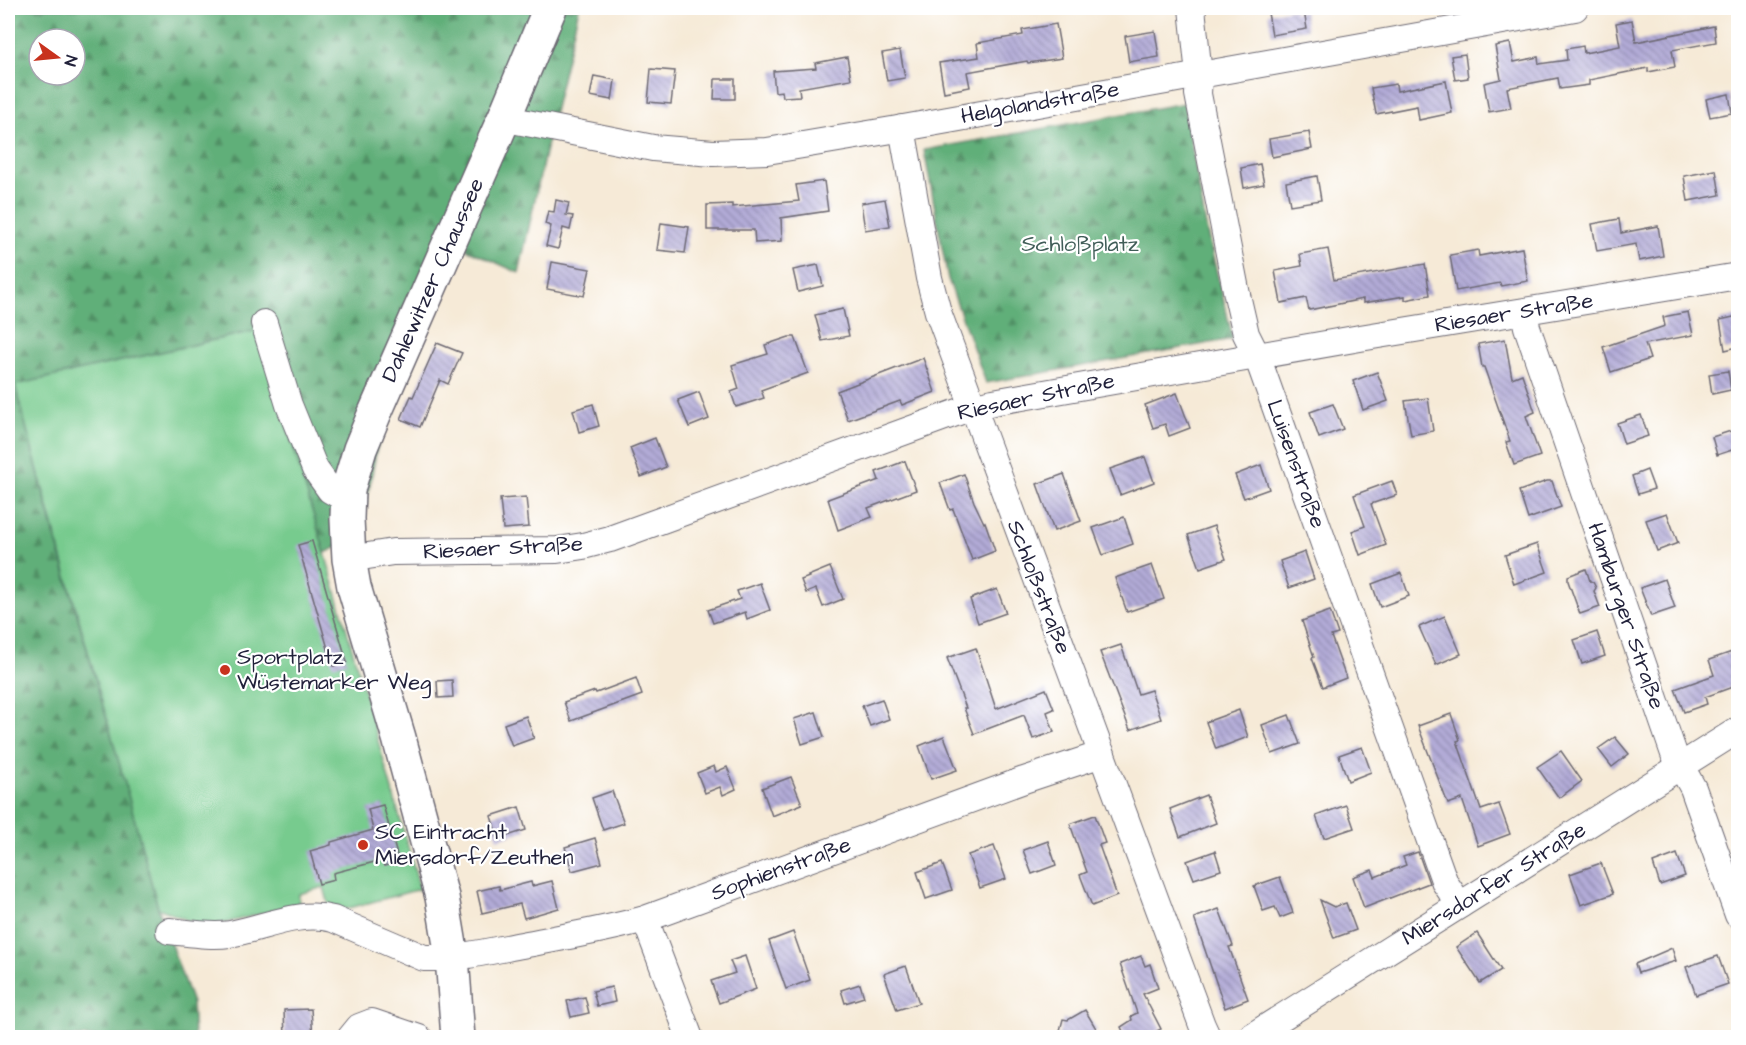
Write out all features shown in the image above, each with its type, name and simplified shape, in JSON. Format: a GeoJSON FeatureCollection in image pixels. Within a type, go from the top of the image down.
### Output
{"type":"FeatureCollection","features":[{"type":"Feature","properties":{"kind":"main road","name":"Dahlewitzer Chaussee"},"geometry":{"type":"LineString","coordinates":[[458,1036],[452,957],[442,897],[399,738],[354,586],[349,559],[347,500],[351,479],[367,432],[550,8]]}},
{"type":"Feature","properties":{"kind":"street","name":"Luisenstraße"},"geometry":{"type":"LineString","coordinates":[[1192,8],[1199,75],[1198,94],[1246,334],[1257,356],[1446,883],[1460,905]]}},
{"type":"Feature","properties":{"kind":"street","name":"Helgolandstraße"},"geometry":{"type":"LineString","coordinates":[[505,116],[517,121],[653,148],[713,153],[778,149],[1575,8]]}},
{"type":"Feature","properties":{"kind":"street","name":"Schloßstraße"},"geometry":{"type":"LineString","coordinates":[[902,128],[929,278],[938,312],[1208,1038]]}},
{"type":"Feature","properties":{"kind":"street","name":"Riesaer Straße"},"geometry":{"type":"LineString","coordinates":[[349,559],[393,552],[557,550],[582,546],[610,539],[972,407],[993,402],[1388,333],[1738,276]]}},
{"type":"Feature","properties":{"kind":"street","name":"Hamburger Straße"},"geometry":{"type":"LineString","coordinates":[[1524,312],[1527,327],[1605,557],[1674,754],[1693,788],[1738,915]]}},
{"type":"Feature","properties":{"kind":"street"},"geometry":{"type":"LineString","coordinates":[[264,323],[289,405],[315,469],[330,490],[347,500]]}},
{"type":"Feature","properties":{"kind":"street","name":"Miersdorfer Straße"},"geometry":{"type":"LineString","coordinates":[[1249,1038],[1738,730]]}},
{"type":"Feature","properties":{"kind":"street","name":"Sophienstraße"},"geometry":{"type":"LineString","coordinates":[[169,931],[206,935],[229,934],[286,920],[320,916],[333,919],[424,958],[452,957],[616,927],[645,919],[1024,780],[1102,754]]}},
{"type":"Feature","properties":{"kind":"street"},"geometry":{"type":"LineString","coordinates":[[645,919],[690,1038]]}},
{"type":"Feature","properties":{"kind":"street"},"geometry":{"type":"LineString","coordinates":[[350,1038],[359,1027],[372,1022],[419,1038],[458,1036]]}},
{"type":"Feature","properties":{"kind":"green space"},"geometry":{"type":"Polygon","coordinates":[[[8,8],[579,8],[519,273],[462,247],[377,448],[360,537],[325,553],[258,330],[15,385],[158,908],[192,1003],[194,1037],[8,1037],[8,8]]]}},
{"type":"Feature","properties":{"kind":"green space","name":"Schloßplatz"},"geometry":{"type":"Polygon","coordinates":[[[1184,103],[1207,232],[1233,339],[986,383],[948,279],[924,150],[1184,103]]]}},
{"type":"Feature","properties":{"kind":"green space","name":"Sportplatz Wüstemarker Weg"},"geometry":{"type":"Polygon","coordinates":[[[258,330],[325,553],[420,889],[331,913],[324,887],[299,894],[299,904],[206,928],[158,908],[15,385],[258,330]]]}},
{"type":"Feature","properties":{"kind":"building"},"geometry":{"type":"Polygon","coordinates":[[[1294,9],[1294,13],[1304,11],[1307,29],[1272,35],[1268,13],[1294,9]]]}},
{"type":"Feature","properties":{"kind":"building"},"geometry":{"type":"Polygon","coordinates":[[[1632,20],[1636,42],[1714,26],[1716,42],[1672,50],[1675,67],[1648,72],[1648,68],[1589,80],[1589,85],[1560,89],[1558,78],[1507,88],[1511,108],[1489,112],[1484,83],[1501,79],[1495,46],[1510,43],[1514,62],[1538,57],[1539,64],[1567,60],[1566,49],[1583,46],[1584,53],[1620,46],[1616,23],[1632,20]]]}},
{"type":"Feature","properties":{"kind":"building"},"geometry":{"type":"Polygon","coordinates":[[[1056,24],[1062,58],[1028,63],[1027,61],[967,72],[970,87],[944,92],[939,63],[979,57],[977,43],[1023,35],[1022,30],[1056,24]]]}},
{"type":"Feature","properties":{"kind":"building"},"geometry":{"type":"Polygon","coordinates":[[[1155,31],[1159,57],[1129,62],[1125,36],[1155,31]]]}},
{"type":"Feature","properties":{"kind":"building"},"geometry":{"type":"Polygon","coordinates":[[[900,50],[905,78],[887,81],[882,53],[900,50]]]}},
{"type":"Feature","properties":{"kind":"building"},"geometry":{"type":"Polygon","coordinates":[[[1465,54],[1468,78],[1455,80],[1451,56],[1465,54]]]}},
{"type":"Feature","properties":{"kind":"building"},"geometry":{"type":"Polygon","coordinates":[[[847,57],[851,79],[799,88],[800,96],[783,97],[782,91],[775,92],[773,71],[816,68],[815,63],[847,57]]]}},
{"type":"Feature","properties":{"kind":"building"},"geometry":{"type":"Polygon","coordinates":[[[651,69],[675,71],[671,104],[648,102],[651,69]]]}},
{"type":"Feature","properties":{"kind":"building"},"geometry":{"type":"Polygon","coordinates":[[[594,76],[615,80],[612,100],[590,96],[594,76]]]}},
{"type":"Feature","properties":{"kind":"building"},"geometry":{"type":"Polygon","coordinates":[[[715,79],[735,79],[735,99],[714,99],[715,79]]]}},
{"type":"Feature","properties":{"kind":"building"},"geometry":{"type":"Polygon","coordinates":[[[1446,81],[1452,113],[1419,120],[1417,106],[1376,114],[1371,88],[1396,84],[1397,91],[1446,81]]]}},
{"type":"Feature","properties":{"kind":"building"},"geometry":{"type":"Polygon","coordinates":[[[1729,94],[1732,113],[1710,117],[1706,99],[1729,94]]]}},
{"type":"Feature","properties":{"kind":"building"},"geometry":{"type":"Polygon","coordinates":[[[1309,132],[1312,149],[1272,157],[1269,139],[1309,132]]]}},
{"type":"Feature","properties":{"kind":"building"},"geometry":{"type":"Polygon","coordinates":[[[1260,164],[1264,184],[1244,188],[1241,168],[1260,164]]]}},
{"type":"Feature","properties":{"kind":"building"},"geometry":{"type":"Polygon","coordinates":[[[1716,170],[1720,195],[1688,201],[1684,176],[1716,170]]]}},
{"type":"Feature","properties":{"kind":"building"},"geometry":{"type":"Polygon","coordinates":[[[1317,176],[1321,200],[1290,205],[1286,182],[1317,176]]]}},
{"type":"Feature","properties":{"kind":"building"},"geometry":{"type":"Polygon","coordinates":[[[824,181],[828,211],[781,218],[782,241],[755,243],[754,230],[707,230],[707,205],[732,204],[732,207],[799,201],[796,185],[824,181]]]}},
{"type":"Feature","properties":{"kind":"building"},"geometry":{"type":"Polygon","coordinates":[[[885,199],[890,226],[865,230],[861,203],[885,199]]]}},
{"type":"Feature","properties":{"kind":"building"},"geometry":{"type":"Polygon","coordinates":[[[556,200],[569,203],[566,215],[573,216],[570,230],[563,228],[558,249],[546,246],[551,226],[545,224],[548,211],[554,212],[556,200]]]}},
{"type":"Feature","properties":{"kind":"building"},"geometry":{"type":"Polygon","coordinates":[[[1619,219],[1621,233],[1658,226],[1663,256],[1639,261],[1636,244],[1597,251],[1592,224],[1619,219]]]}},
{"type":"Feature","properties":{"kind":"building"},"geometry":{"type":"Polygon","coordinates":[[[661,223],[689,227],[685,253],[657,250],[661,223]]]}},
{"type":"Feature","properties":{"kind":"building"},"geometry":{"type":"Polygon","coordinates":[[[1522,248],[1528,281],[1501,286],[1500,283],[1456,291],[1450,255],[1478,250],[1479,256],[1522,248]]]}},
{"type":"Feature","properties":{"kind":"building"},"geometry":{"type":"Polygon","coordinates":[[[1328,249],[1334,280],[1425,264],[1430,295],[1405,300],[1405,296],[1363,303],[1363,299],[1309,310],[1306,298],[1281,303],[1275,271],[1302,266],[1300,254],[1328,249]]]}},
{"type":"Feature","properties":{"kind":"building"},"geometry":{"type":"Polygon","coordinates":[[[552,262],[590,269],[584,296],[547,289],[552,262]]]}},
{"type":"Feature","properties":{"kind":"building"},"geometry":{"type":"Polygon","coordinates":[[[818,265],[823,286],[798,292],[793,270],[818,265]]]}},
{"type":"Feature","properties":{"kind":"building"},"geometry":{"type":"Polygon","coordinates":[[[843,309],[849,336],[822,341],[815,315],[843,309]]]}},
{"type":"Feature","properties":{"kind":"building"},"geometry":{"type":"Polygon","coordinates":[[[1688,312],[1693,335],[1645,344],[1650,359],[1611,372],[1603,347],[1665,326],[1663,317],[1688,312]]]}},
{"type":"Feature","properties":{"kind":"building"},"geometry":{"type":"Polygon","coordinates":[[[1738,316],[1738,347],[1725,350],[1720,320],[1738,316]]]}},
{"type":"Feature","properties":{"kind":"building"},"geometry":{"type":"Polygon","coordinates":[[[795,337],[808,373],[761,390],[764,398],[736,407],[731,392],[739,389],[732,365],[768,354],[765,345],[795,337]]]}},
{"type":"Feature","properties":{"kind":"building"},"geometry":{"type":"Polygon","coordinates":[[[1505,339],[1512,378],[1522,374],[1535,412],[1526,416],[1540,456],[1514,465],[1506,442],[1510,441],[1484,367],[1482,367],[1478,344],[1505,339]]]}},
{"type":"Feature","properties":{"kind":"building"},"geometry":{"type":"Polygon","coordinates":[[[437,343],[462,353],[448,384],[440,380],[420,427],[401,419],[437,343]]]}},
{"type":"Feature","properties":{"kind":"building"},"geometry":{"type":"Polygon","coordinates":[[[923,358],[935,392],[902,405],[900,401],[848,420],[837,391],[923,358]]]}},
{"type":"Feature","properties":{"kind":"building"},"geometry":{"type":"Polygon","coordinates":[[[1728,371],[1731,390],[1712,394],[1709,374],[1728,371]]]}},
{"type":"Feature","properties":{"kind":"building"},"geometry":{"type":"Polygon","coordinates":[[[1377,372],[1388,401],[1363,410],[1353,381],[1377,372]]]}},
{"type":"Feature","properties":{"kind":"building"},"geometry":{"type":"Polygon","coordinates":[[[699,392],[709,419],[689,427],[678,400],[699,392]]]}},
{"type":"Feature","properties":{"kind":"building"},"geometry":{"type":"Polygon","coordinates":[[[1177,393],[1190,428],[1169,436],[1165,424],[1153,428],[1145,405],[1177,393]]]}},
{"type":"Feature","properties":{"kind":"building"},"geometry":{"type":"Polygon","coordinates":[[[1428,398],[1433,431],[1411,435],[1405,401],[1428,398]]]}},
{"type":"Feature","properties":{"kind":"building"},"geometry":{"type":"Polygon","coordinates":[[[593,404],[599,426],[579,432],[573,410],[593,404]]]}},
{"type":"Feature","properties":{"kind":"building"},"geometry":{"type":"Polygon","coordinates":[[[1333,404],[1343,429],[1319,438],[1310,412],[1333,404]]]}},
{"type":"Feature","properties":{"kind":"building"},"geometry":{"type":"Polygon","coordinates":[[[1641,415],[1648,436],[1624,444],[1617,423],[1641,415]]]}},
{"type":"Feature","properties":{"kind":"building"},"geometry":{"type":"Polygon","coordinates":[[[1734,430],[1738,448],[1717,455],[1712,437],[1734,430]]]}},
{"type":"Feature","properties":{"kind":"building"},"geometry":{"type":"Polygon","coordinates":[[[655,438],[666,467],[641,477],[630,448],[655,438]]]}},
{"type":"Feature","properties":{"kind":"building"},"geometry":{"type":"Polygon","coordinates":[[[1145,457],[1154,482],[1120,495],[1110,469],[1145,457]]]}},
{"type":"Feature","properties":{"kind":"building"},"geometry":{"type":"Polygon","coordinates":[[[905,461],[916,490],[868,508],[872,517],[838,530],[828,499],[879,480],[876,472],[905,461]]]}},
{"type":"Feature","properties":{"kind":"building"},"geometry":{"type":"Polygon","coordinates":[[[1261,465],[1269,489],[1244,498],[1235,475],[1261,465]]]}},
{"type":"Feature","properties":{"kind":"building"},"geometry":{"type":"Polygon","coordinates":[[[1647,470],[1654,489],[1638,494],[1632,476],[1647,470]]]}},
{"type":"Feature","properties":{"kind":"building"},"geometry":{"type":"Polygon","coordinates":[[[964,474],[995,551],[972,560],[953,509],[950,510],[940,483],[964,474]]]}},
{"type":"Feature","properties":{"kind":"building"},"geometry":{"type":"Polygon","coordinates":[[[1064,474],[1081,521],[1054,531],[1037,484],[1064,474]]]}},
{"type":"Feature","properties":{"kind":"building"},"geometry":{"type":"Polygon","coordinates":[[[1392,481],[1397,495],[1371,504],[1386,545],[1360,555],[1352,531],[1365,526],[1354,495],[1392,481]]]}},
{"type":"Feature","properties":{"kind":"building"},"geometry":{"type":"Polygon","coordinates":[[[1552,481],[1561,507],[1528,519],[1519,491],[1552,481]]]}},
{"type":"Feature","properties":{"kind":"building"},"geometry":{"type":"Polygon","coordinates":[[[526,497],[529,527],[503,529],[500,499],[526,497]]]}},
{"type":"Feature","properties":{"kind":"building"},"geometry":{"type":"Polygon","coordinates":[[[1667,513],[1678,543],[1657,551],[1646,520],[1667,513]]]}},
{"type":"Feature","properties":{"kind":"building"},"geometry":{"type":"Polygon","coordinates":[[[1124,517],[1133,544],[1103,555],[1093,528],[1124,517]]]}},
{"type":"Feature","properties":{"kind":"building"},"geometry":{"type":"Polygon","coordinates":[[[1214,526],[1226,559],[1200,568],[1188,535],[1214,526]]]}},
{"type":"Feature","properties":{"kind":"building"},"geometry":{"type":"Polygon","coordinates":[[[312,541],[347,662],[333,666],[298,545],[312,541]]]}},
{"type":"Feature","properties":{"kind":"building"},"geometry":{"type":"Polygon","coordinates":[[[1537,544],[1547,572],[1514,584],[1505,555],[1537,544]]]}},
{"type":"Feature","properties":{"kind":"building"},"geometry":{"type":"Polygon","coordinates":[[[1305,552],[1314,579],[1289,588],[1280,561],[1305,552]]]}},
{"type":"Feature","properties":{"kind":"building"},"geometry":{"type":"Polygon","coordinates":[[[1152,565],[1164,599],[1127,612],[1115,578],[1152,565]]]}},
{"type":"Feature","properties":{"kind":"building"},"geometry":{"type":"Polygon","coordinates":[[[830,567],[843,599],[823,607],[816,589],[806,593],[801,580],[830,567]]]}},
{"type":"Feature","properties":{"kind":"building"},"geometry":{"type":"Polygon","coordinates":[[[1586,569],[1590,581],[1596,588],[1594,591],[1600,607],[1580,614],[1568,576],[1586,569]]]}},
{"type":"Feature","properties":{"kind":"building"},"geometry":{"type":"Polygon","coordinates":[[[1401,573],[1409,596],[1380,607],[1372,584],[1401,573]]]}},
{"type":"Feature","properties":{"kind":"building"},"geometry":{"type":"Polygon","coordinates":[[[1665,579],[1675,608],[1651,616],[1640,588],[1665,579]]]}},
{"type":"Feature","properties":{"kind":"building"},"geometry":{"type":"Polygon","coordinates":[[[760,583],[770,610],[747,619],[745,612],[713,623],[708,610],[740,599],[737,591],[760,583]]]}},
{"type":"Feature","properties":{"kind":"building"},"geometry":{"type":"Polygon","coordinates":[[[997,589],[1006,613],[978,623],[970,599],[997,589]]]}},
{"type":"Feature","properties":{"kind":"building"},"geometry":{"type":"Polygon","coordinates":[[[1330,611],[1338,634],[1331,636],[1346,678],[1323,687],[1302,621],[1330,611]]]}},
{"type":"Feature","properties":{"kind":"building"},"geometry":{"type":"Polygon","coordinates":[[[1445,616],[1461,654],[1436,665],[1419,627],[1445,616]]]}},
{"type":"Feature","properties":{"kind":"building"},"geometry":{"type":"Polygon","coordinates":[[[1597,632],[1605,656],[1582,664],[1574,640],[1597,632]]]}},
{"type":"Feature","properties":{"kind":"building"},"geometry":{"type":"Polygon","coordinates":[[[1121,645],[1138,694],[1151,690],[1161,719],[1130,730],[1100,652],[1121,645]]]}},
{"type":"Feature","properties":{"kind":"building"},"geometry":{"type":"Polygon","coordinates":[[[976,648],[996,709],[1046,689],[1054,709],[1047,712],[1054,732],[1033,739],[1024,715],[974,734],[947,658],[976,648]]]}},
{"type":"Feature","properties":{"kind":"building"},"geometry":{"type":"Polygon","coordinates":[[[1732,652],[1734,656],[1738,655],[1738,685],[1705,697],[1707,704],[1684,712],[1675,689],[1714,675],[1709,660],[1732,652]]]}},
{"type":"Feature","properties":{"kind":"building"},"geometry":{"type":"Polygon","coordinates":[[[636,678],[642,695],[571,721],[564,702],[636,678]]]}},
{"type":"Feature","properties":{"kind":"building"},"geometry":{"type":"Polygon","coordinates":[[[452,680],[453,697],[438,698],[437,681],[452,680]]]}},
{"type":"Feature","properties":{"kind":"building"},"geometry":{"type":"Polygon","coordinates":[[[882,699],[889,719],[870,726],[862,706],[882,699]]]}},
{"type":"Feature","properties":{"kind":"building"},"geometry":{"type":"Polygon","coordinates":[[[1239,710],[1248,737],[1216,749],[1206,722],[1239,710]]]}},
{"type":"Feature","properties":{"kind":"building"},"geometry":{"type":"Polygon","coordinates":[[[816,712],[824,737],[802,744],[794,719],[816,712]]]}},
{"type":"Feature","properties":{"kind":"building"},"geometry":{"type":"Polygon","coordinates":[[[1451,714],[1460,740],[1457,741],[1481,810],[1499,804],[1510,834],[1478,846],[1462,799],[1448,804],[1418,726],[1451,714]]]}},
{"type":"Feature","properties":{"kind":"building"},"geometry":{"type":"Polygon","coordinates":[[[1289,715],[1300,744],[1272,754],[1262,725],[1289,715]]]}},
{"type":"Feature","properties":{"kind":"building"},"geometry":{"type":"Polygon","coordinates":[[[526,716],[534,738],[512,746],[504,724],[526,716]]]}},
{"type":"Feature","properties":{"kind":"building"},"geometry":{"type":"Polygon","coordinates":[[[944,736],[957,770],[931,779],[919,746],[944,736]]]}},
{"type":"Feature","properties":{"kind":"building"},"geometry":{"type":"Polygon","coordinates":[[[1615,737],[1629,754],[1612,767],[1598,749],[1615,737]]]}},
{"type":"Feature","properties":{"kind":"building"},"geometry":{"type":"Polygon","coordinates":[[[1362,747],[1371,772],[1348,781],[1339,755],[1362,747]]]}},
{"type":"Feature","properties":{"kind":"building"},"geometry":{"type":"Polygon","coordinates":[[[1561,751],[1582,781],[1559,798],[1537,767],[1561,751]]]}},
{"type":"Feature","properties":{"kind":"building"},"geometry":{"type":"Polygon","coordinates":[[[714,766],[716,772],[727,767],[736,789],[723,795],[720,787],[705,793],[697,773],[714,766]]]}},
{"type":"Feature","properties":{"kind":"building"},"geometry":{"type":"Polygon","coordinates":[[[791,777],[802,804],[772,816],[762,788],[791,777]]]}},
{"type":"Feature","properties":{"kind":"building"},"geometry":{"type":"Polygon","coordinates":[[[612,791],[624,823],[603,830],[592,798],[612,791]]]}},
{"type":"Feature","properties":{"kind":"building"},"geometry":{"type":"Polygon","coordinates":[[[1206,795],[1216,823],[1180,837],[1170,809],[1206,795]]]}},
{"type":"Feature","properties":{"kind":"building","name":"SC Eintracht Miersdorf/Zeuthen"},"geometry":{"type":"Polygon","coordinates":[[[383,805],[399,862],[384,866],[382,860],[333,873],[334,880],[319,884],[310,851],[331,845],[331,842],[373,830],[368,809],[383,805]]]}},
{"type":"Feature","properties":{"kind":"building"},"geometry":{"type":"Polygon","coordinates":[[[1346,805],[1354,828],[1324,838],[1316,816],[1346,805]]]}},
{"type":"Feature","properties":{"kind":"building"},"geometry":{"type":"Polygon","coordinates":[[[519,807],[526,830],[498,839],[491,816],[519,807]]]}},
{"type":"Feature","properties":{"kind":"building"},"geometry":{"type":"Polygon","coordinates":[[[1095,815],[1105,843],[1099,845],[1117,896],[1092,906],[1080,875],[1087,872],[1070,824],[1095,815]]]}},
{"type":"Feature","properties":{"kind":"building"},"geometry":{"type":"Polygon","coordinates":[[[595,838],[602,863],[572,871],[565,847],[595,838]]]}},
{"type":"Feature","properties":{"kind":"building"},"geometry":{"type":"Polygon","coordinates":[[[1048,841],[1056,865],[1032,874],[1023,850],[1048,841]]]}},
{"type":"Feature","properties":{"kind":"building"},"geometry":{"type":"Polygon","coordinates":[[[994,846],[1006,879],[980,888],[968,855],[994,846]]]}},
{"type":"Feature","properties":{"kind":"building"},"geometry":{"type":"Polygon","coordinates":[[[1215,851],[1221,870],[1194,879],[1187,861],[1215,851]]]}},
{"type":"Feature","properties":{"kind":"building"},"geometry":{"type":"Polygon","coordinates":[[[1418,852],[1429,883],[1364,908],[1353,877],[1372,870],[1375,877],[1406,865],[1403,857],[1418,852]]]}},
{"type":"Feature","properties":{"kind":"building"},"geometry":{"type":"Polygon","coordinates":[[[1677,854],[1685,876],[1660,885],[1653,863],[1677,854]]]}},
{"type":"Feature","properties":{"kind":"building"},"geometry":{"type":"Polygon","coordinates":[[[942,863],[952,890],[926,899],[917,872],[942,863]]]}},
{"type":"Feature","properties":{"kind":"building"},"geometry":{"type":"Polygon","coordinates":[[[1601,863],[1613,894],[1581,905],[1570,874],[1601,863]]]}},
{"type":"Feature","properties":{"kind":"building"},"geometry":{"type":"Polygon","coordinates":[[[1280,877],[1293,913],[1280,918],[1275,907],[1263,911],[1254,886],[1280,877]]]}},
{"type":"Feature","properties":{"kind":"building"},"geometry":{"type":"Polygon","coordinates":[[[552,881],[559,908],[524,918],[520,904],[482,913],[477,891],[499,886],[500,890],[531,882],[532,886],[552,881]]]}},
{"type":"Feature","properties":{"kind":"building"},"geometry":{"type":"Polygon","coordinates":[[[1320,900],[1334,907],[1346,903],[1356,930],[1334,938],[1320,900]]]}},
{"type":"Feature","properties":{"kind":"building"},"geometry":{"type":"Polygon","coordinates":[[[1219,909],[1233,946],[1229,947],[1248,999],[1225,1008],[1194,918],[1219,909]]]}},
{"type":"Feature","properties":{"kind":"building"},"geometry":{"type":"Polygon","coordinates":[[[793,932],[810,980],[786,989],[769,941],[793,932]]]}},
{"type":"Feature","properties":{"kind":"building"},"geometry":{"type":"Polygon","coordinates":[[[1477,933],[1501,970],[1480,983],[1456,947],[1477,933]]]}},
{"type":"Feature","properties":{"kind":"building"},"geometry":{"type":"Polygon","coordinates":[[[1672,948],[1676,961],[1638,973],[1635,964],[1672,948]]]}},
{"type":"Feature","properties":{"kind":"building"},"geometry":{"type":"Polygon","coordinates":[[[745,956],[756,989],[719,1003],[711,981],[735,973],[730,961],[745,956]]]}},
{"type":"Feature","properties":{"kind":"building"},"geometry":{"type":"Polygon","coordinates":[[[1141,956],[1145,966],[1150,964],[1158,988],[1143,994],[1161,1029],[1143,1038],[1126,1038],[1121,1027],[1132,1020],[1131,1016],[1137,1013],[1120,964],[1141,956]]]}},
{"type":"Feature","properties":{"kind":"building"},"geometry":{"type":"Polygon","coordinates":[[[1718,956],[1728,984],[1696,995],[1686,967],[1718,956]]]}},
{"type":"Feature","properties":{"kind":"building"},"geometry":{"type":"Polygon","coordinates":[[[906,966],[919,1003],[897,1010],[884,974],[906,966]]]}},
{"type":"Feature","properties":{"kind":"building"},"geometry":{"type":"Polygon","coordinates":[[[860,984],[864,997],[845,1003],[841,990],[860,984]]]}},
{"type":"Feature","properties":{"kind":"building"},"geometry":{"type":"Polygon","coordinates":[[[612,987],[615,1002],[597,1006],[593,991],[612,987]]]}},
{"type":"Feature","properties":{"kind":"building"},"geometry":{"type":"Polygon","coordinates":[[[585,997],[589,1013],[571,1017],[567,1001],[585,997]]]}},
{"type":"Feature","properties":{"kind":"building"},"geometry":{"type":"Polygon","coordinates":[[[311,1009],[313,1038],[285,1038],[284,1010],[311,1009]]]}},
{"type":"Feature","properties":{"kind":"building"},"geometry":{"type":"Polygon","coordinates":[[[1085,1010],[1097,1030],[1086,1038],[1058,1038],[1063,1019],[1068,1020],[1085,1010]]]}},
{"type":"Feature","properties":{"kind":"place","name":"Sportplatz Wüstemarker Weg"},"geometry":{"type":"Point","coordinates":[225,670]}},
{"type":"Feature","properties":{"kind":"place","name":"SC Eintracht Miersdorf/Zeuthen"},"geometry":{"type":"Point","coordinates":[363,845]}}]}
